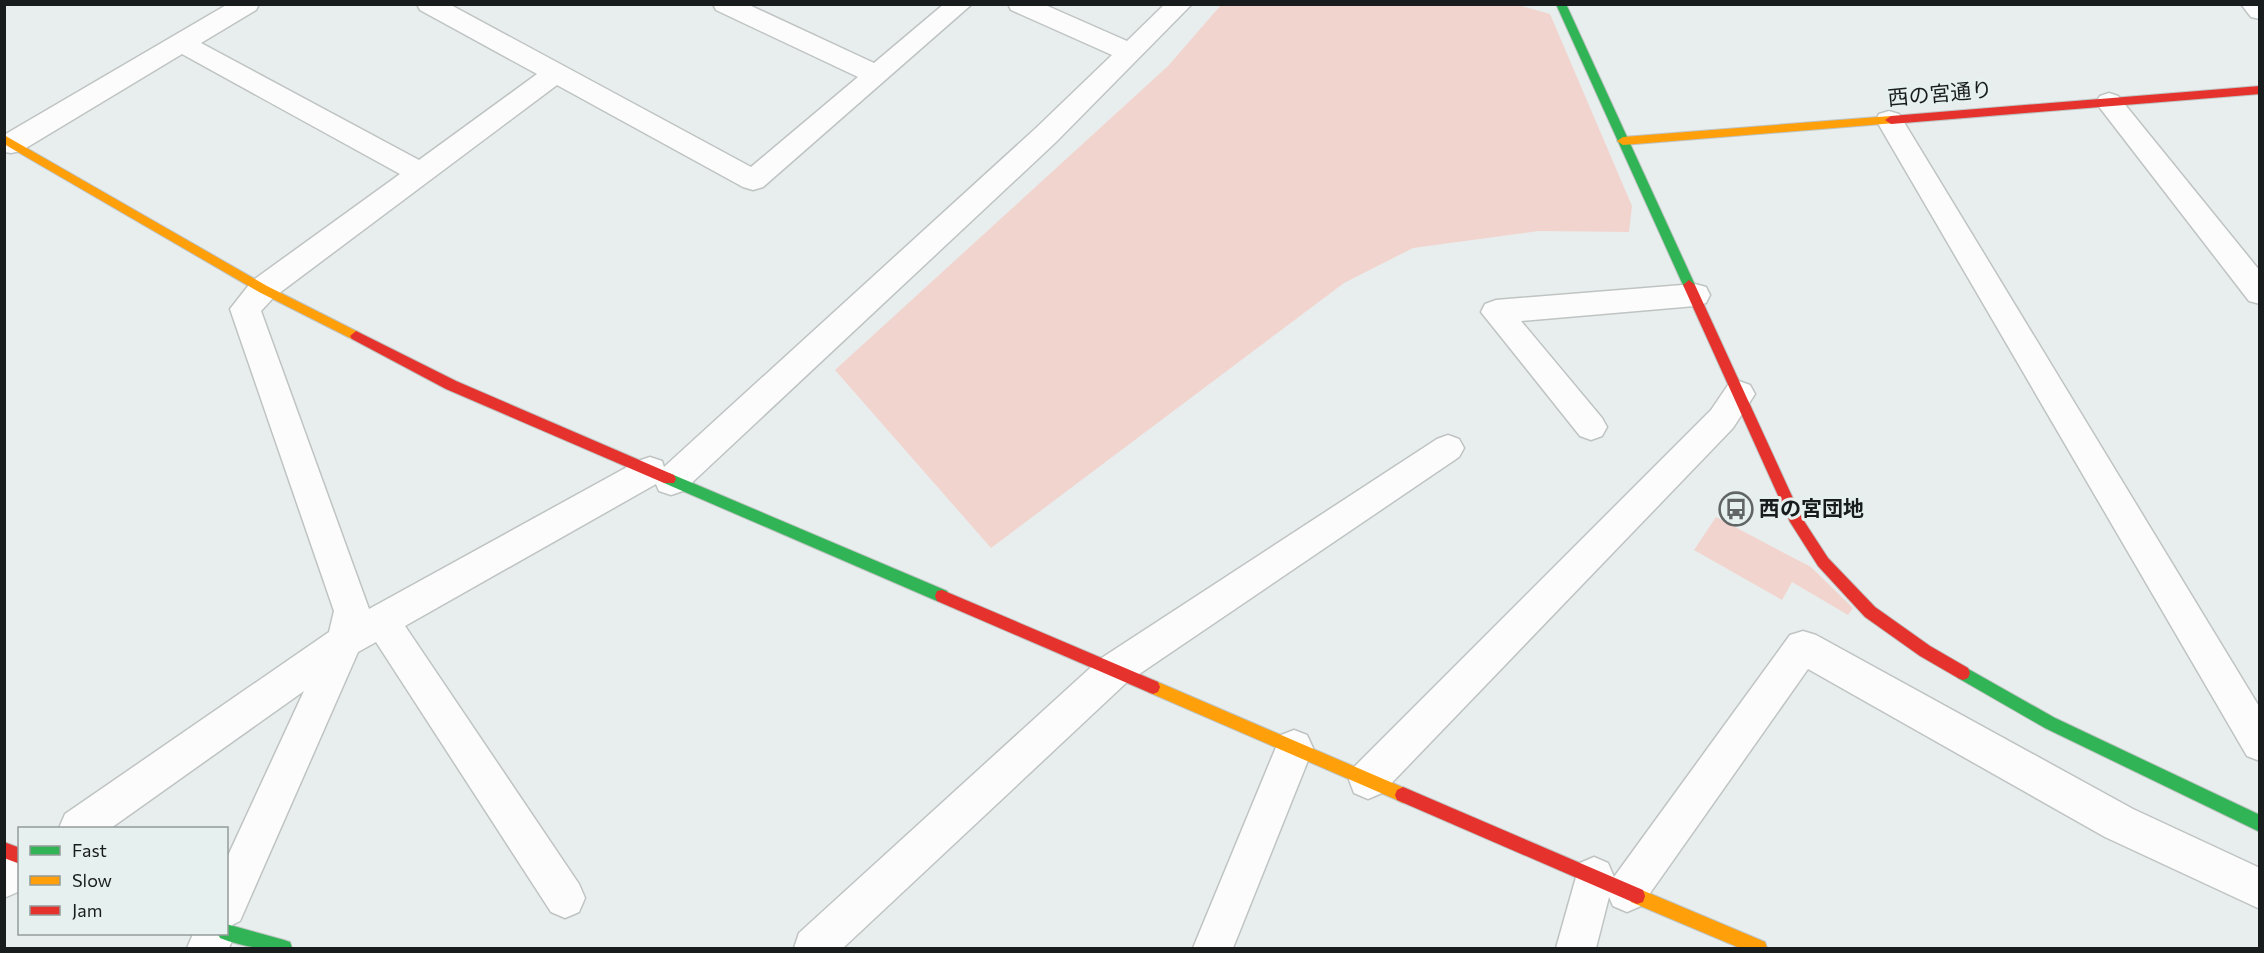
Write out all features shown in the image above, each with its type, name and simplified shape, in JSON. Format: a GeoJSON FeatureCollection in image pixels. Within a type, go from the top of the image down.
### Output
{"type":"FeatureCollection","features":[{"type":"Feature","properties":{"kind":"street"},"geometry":{"type":"LineString","coordinates":[[8,142],[247,4]]}},
{"type":"Feature","properties":{"kind":"street"},"geometry":{"type":"LineString","coordinates":[[429,4],[753,180],[960,4]]}},
{"type":"Feature","properties":{"kind":"street"},"geometry":{"type":"LineString","coordinates":[[725,4],[877,75]]}},
{"type":"Feature","properties":{"kind":"street"},"geometry":{"type":"LineString","coordinates":[[1020,4],[1130,53]]}},
{"type":"Feature","properties":{"kind":"street"},"geometry":{"type":"LineString","coordinates":[[79,827],[345,641],[660,476],[1046,135],[1180,4]]}},
{"type":"Feature","properties":{"kind":"street"},"geometry":{"type":"LineString","coordinates":[[1561,4],[1797,522],[1823,562],[1870,612],[1925,651],[2049,723],[2259,824]]}},
{"type":"Feature","properties":{"kind":"street"},"geometry":{"type":"LineString","coordinates":[[2253,4],[2259,11]]}},
{"type":"Feature","properties":{"kind":"street"},"geometry":{"type":"LineString","coordinates":[[181,43],[421,173]]}},
{"type":"Feature","properties":{"kind":"street"},"geometry":{"type":"LineString","coordinates":[[228,903],[345,641],[352,611],[244,309],[263,289],[557,72]]}},
{"type":"Feature","properties":{"kind":"street","name":"西の宮通り"},"geometry":{"type":"LineString","coordinates":[[1623,141],[2259,90]]}},
{"type":"Feature","properties":{"kind":"street"},"geometry":{"type":"LineString","coordinates":[[2109,102],[2259,293]]}},
{"type":"Feature","properties":{"kind":"street"},"geometry":{"type":"LineString","coordinates":[[1889,120],[2259,743]]}},
{"type":"Feature","properties":{"kind":"street"},"geometry":{"type":"LineString","coordinates":[[8,142],[263,289],[451,385],[1759,948]]}},
{"type":"Feature","properties":{"kind":"street"},"geometry":{"type":"LineString","coordinates":[[1591,427],[1496,312],[1695,295]]}},
{"type":"Feature","properties":{"kind":"street"},"geometry":{"type":"LineString","coordinates":[[1368,780],[1722,419],[1739,394]]}},
{"type":"Feature","properties":{"kind":"street"},"geometry":{"type":"LineString","coordinates":[[814,948],[1113,671],[1448,448]]}},
{"type":"Feature","properties":{"kind":"street"},"geometry":{"type":"LineString","coordinates":[[382,621],[565,898]]}},
{"type":"Feature","properties":{"kind":"street"},"geometry":{"type":"LineString","coordinates":[[1576,948],[1611,885],[1803,646],[2119,823],[2259,889]]}},
{"type":"Feature","properties":{"kind":"street"},"geometry":{"type":"LineString","coordinates":[[1213,948],[1294,748]]}},
{"type":"Feature","properties":{"kind":"street"},"geometry":{"type":"LineString","coordinates":[[4,878],[18,870]]}},
{"type":"Feature","properties":{"kind":"street"},"geometry":{"type":"LineString","coordinates":[[228,933],[284,948]]}},
{"type":"Feature","properties":{"kind":"shaded area"},"geometry":{"type":"Polygon","coordinates":[[[1221,5],[1518,5],[1550,14],[1632,206],[1629,232],[1539,231],[1413,248],[1344,283],[991,548],[835,370],[1168,66],[1221,5]]]}},
{"type":"Feature","properties":{"kind":"shaded area"},"geometry":{"type":"Polygon","coordinates":[[[1716,517],[1811,567],[1853,608],[1848,615],[1792,582],[1782,600],[1694,550],[1716,517]]]}},
{"type":"Feature","properties":{"kind":"traffic: fast"},"geometry":{"type":"LineString","coordinates":[[1561,4],[1689,285]]}},
{"type":"Feature","properties":{"kind":"traffic: fast"},"geometry":{"type":"LineString","coordinates":[[669,479],[942,596]]}},
{"type":"Feature","properties":{"kind":"traffic: fast"},"geometry":{"type":"LineString","coordinates":[[1963,673],[2050,723],[2260,824]]}},
{"type":"Feature","properties":{"kind":"traffic: fast"},"geometry":{"type":"LineString","coordinates":[[228,933],[284,948]]}},
{"type":"Feature","properties":{"kind":"traffic: slow"},"geometry":{"type":"LineString","coordinates":[[1623,141],[1891,120]]}},
{"type":"Feature","properties":{"kind":"traffic: slow"},"geometry":{"type":"LineString","coordinates":[[4,139],[263,289],[356,336]]}},
{"type":"Feature","properties":{"kind":"traffic: slow"},"geometry":{"type":"LineString","coordinates":[[1153,687],[1403,795]]}},
{"type":"Feature","properties":{"kind":"traffic: slow"},"geometry":{"type":"LineString","coordinates":[[1637,896],[1759,948]]}},
{"type":"Feature","properties":{"kind":"traffic: jam"},"geometry":{"type":"LineString","coordinates":[[1891,120],[2260,90]]}},
{"type":"Feature","properties":{"kind":"traffic: jam"},"geometry":{"type":"LineString","coordinates":[[1689,285],[1797,522],[1823,562],[1870,612],[1925,651],[1963,673]]}},
{"type":"Feature","properties":{"kind":"traffic: jam"},"geometry":{"type":"LineString","coordinates":[[356,336],[451,385],[669,479]]}},
{"type":"Feature","properties":{"kind":"traffic: jam"},"geometry":{"type":"LineString","coordinates":[[942,596],[1153,687]]}},
{"type":"Feature","properties":{"kind":"traffic: jam"},"geometry":{"type":"LineString","coordinates":[[1403,795],[1637,896]]}},
{"type":"Feature","properties":{"kind":"traffic: jam"},"geometry":{"type":"LineString","coordinates":[[4,850],[18,855]]}},
{"type":"Feature","properties":{"kind":"place","name":"西の宮団地"},"geometry":{"type":"Point","coordinates":[1736,509]}}]}
